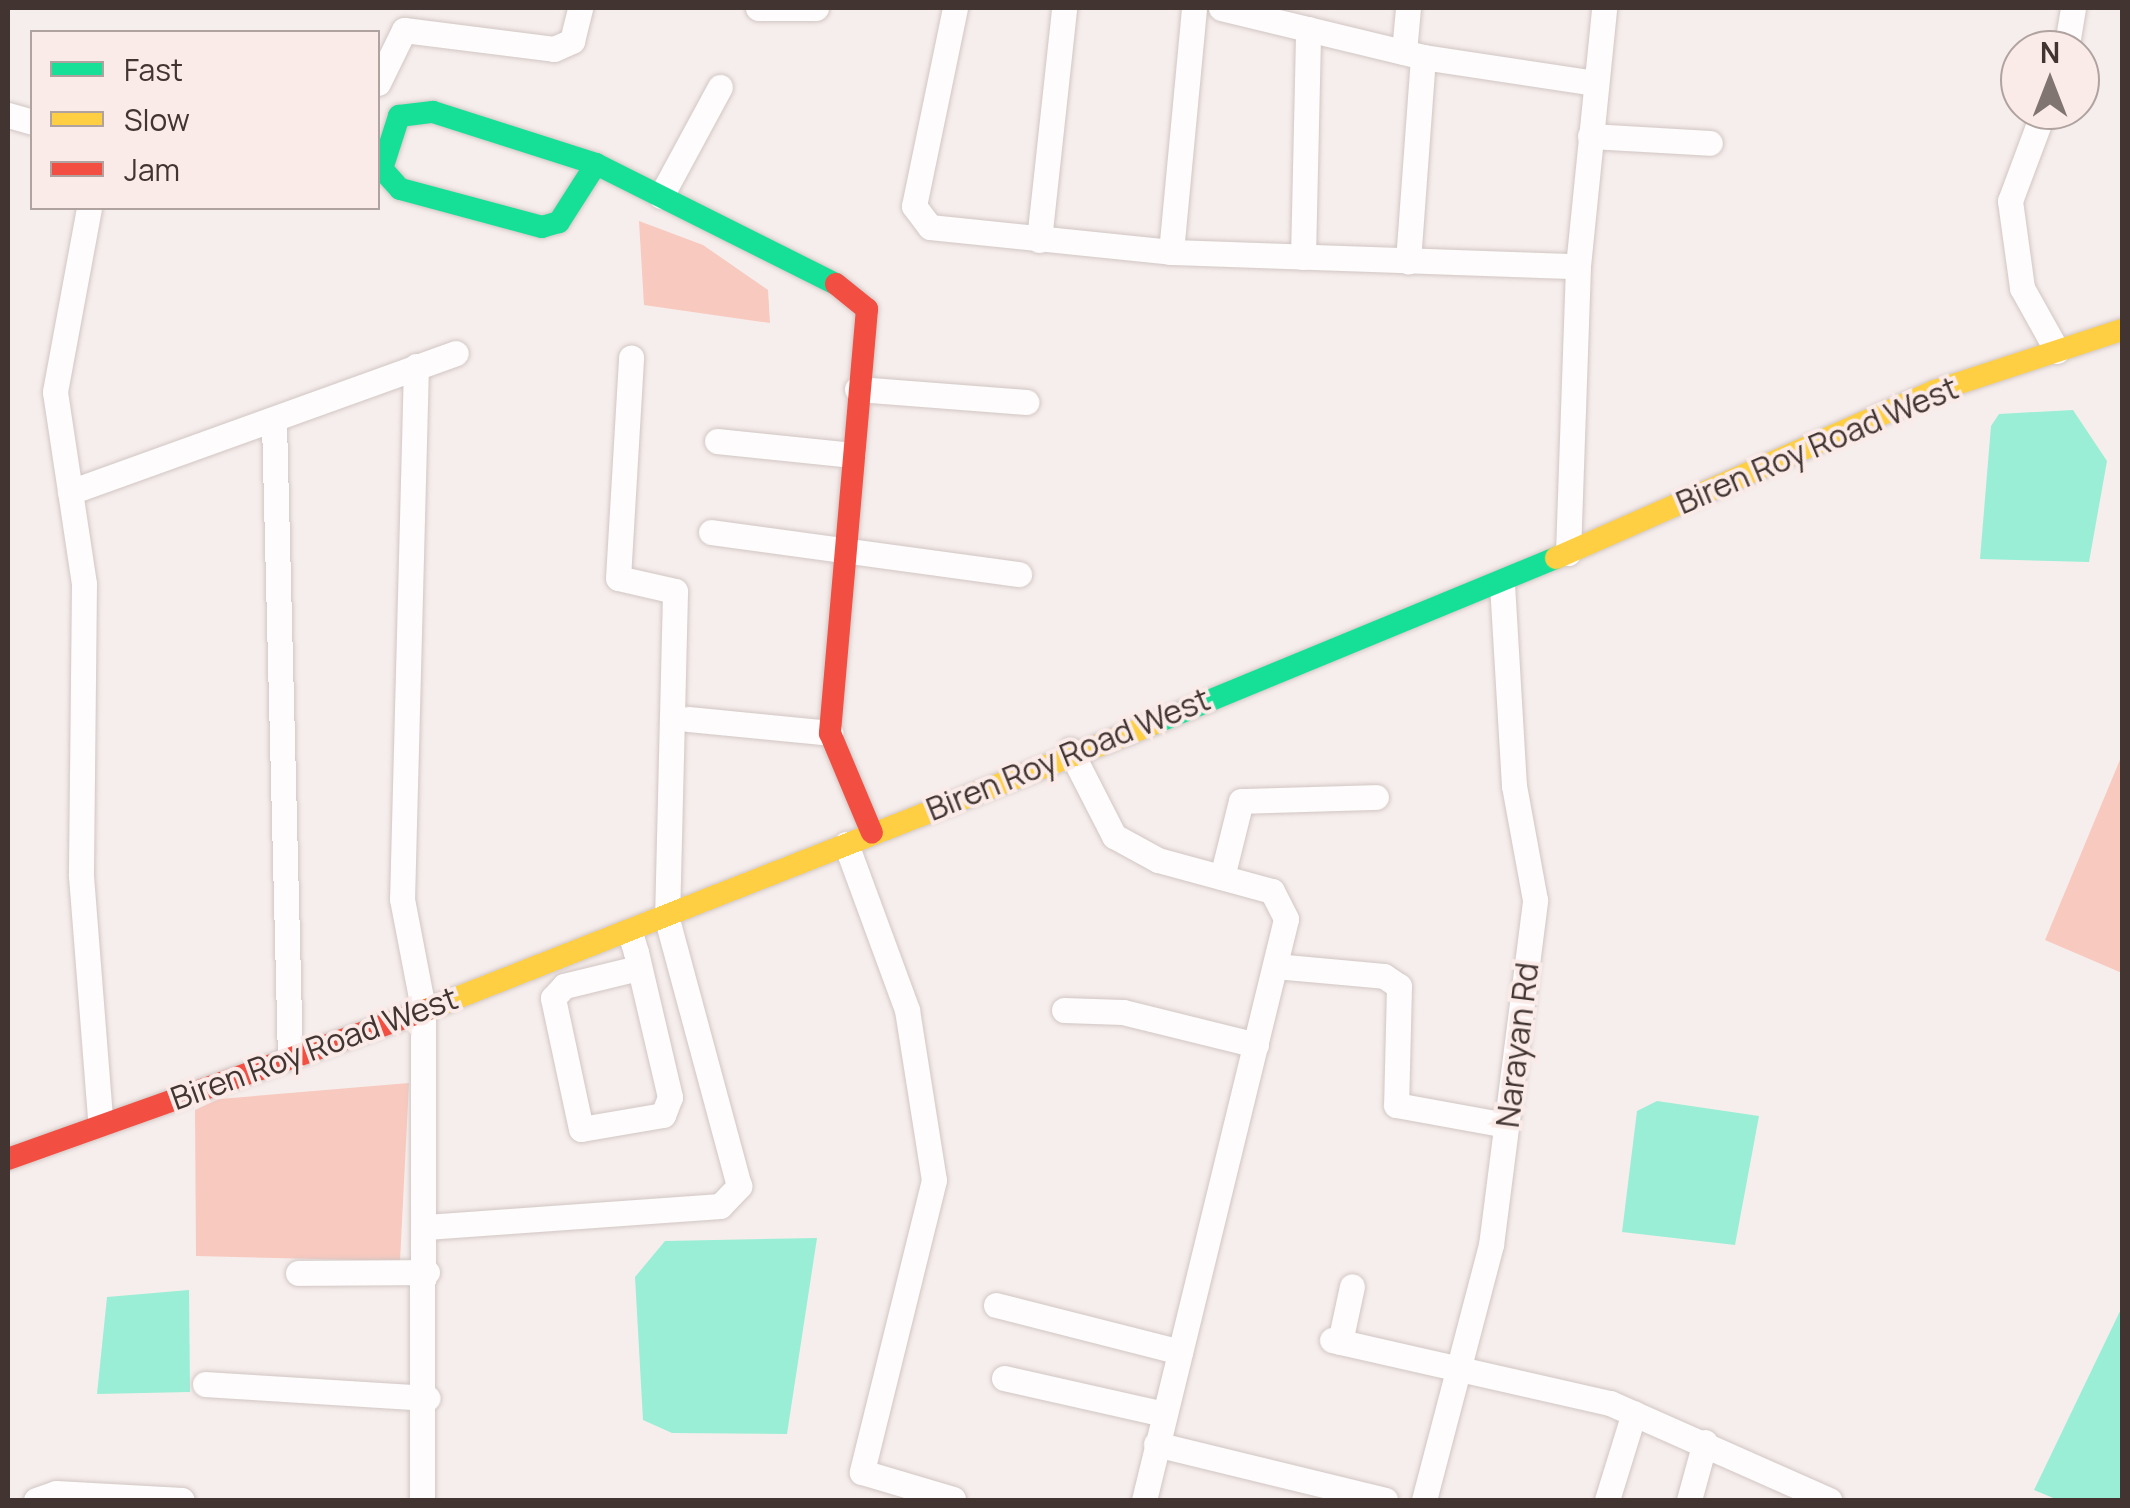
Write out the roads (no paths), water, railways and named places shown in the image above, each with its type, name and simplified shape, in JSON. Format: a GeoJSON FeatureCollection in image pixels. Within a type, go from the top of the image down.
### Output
{"type":"FeatureCollection","features":[{"type":"Feature","properties":{"kind":"main road"},"geometry":{"type":"LineString","coordinates":[[596,164],[560,222],[542,227],[400,189],[382,170],[399,116],[433,112],[596,164],[857,297],[866,309],[830,733],[872,833]]}},
{"type":"Feature","properties":{"kind":"main road","name":"Biren Roy Road West"},"geometry":{"type":"LineString","coordinates":[[8,1159],[100,1119],[630,936],[1070,750],[1502,582],[1935,391],[2122,330]]}},
{"type":"Feature","properties":{"kind":"street"},"geometry":{"type":"LineString","coordinates":[[380,79],[404,30],[554,49],[572,41],[580,8]]}},
{"type":"Feature","properties":{"kind":"street"},"geometry":{"type":"LineString","coordinates":[[758,8],[816,8]]}},
{"type":"Feature","properties":{"kind":"street"},"geometry":{"type":"LineString","coordinates":[[955,8],[915,214],[930,227],[1171,252],[1578,266]]}},
{"type":"Feature","properties":{"kind":"street"},"geometry":{"type":"LineString","coordinates":[[1039,240],[1064,8]]}},
{"type":"Feature","properties":{"kind":"street"},"geometry":{"type":"LineString","coordinates":[[1171,252],[1194,8]]}},
{"type":"Feature","properties":{"kind":"street"},"geometry":{"type":"LineString","coordinates":[[1221,8],[1414,55],[1595,83]]}},
{"type":"Feature","properties":{"kind":"street"},"geometry":{"type":"LineString","coordinates":[[1408,8],[1414,55],[1408,262]]}},
{"type":"Feature","properties":{"kind":"street"},"geometry":{"type":"LineString","coordinates":[[1568,553],[1578,266],[1604,8]]}},
{"type":"Feature","properties":{"kind":"street"},"geometry":{"type":"LineString","coordinates":[[1304,257],[1308,29]]}},
{"type":"Feature","properties":{"kind":"street"},"geometry":{"type":"LineString","coordinates":[[661,196],[720,88]]}},
{"type":"Feature","properties":{"kind":"street"},"geometry":{"type":"LineString","coordinates":[[2037,130],[2010,201],[2022,288],[2057,351]]}},
{"type":"Feature","properties":{"kind":"street"},"geometry":{"type":"LineString","coordinates":[[1590,136],[1710,142]]}},
{"type":"Feature","properties":{"kind":"street"},"geometry":{"type":"LineString","coordinates":[[89,210],[55,392],[84,584],[81,876],[100,1119]]}},
{"type":"Feature","properties":{"kind":"street"},"geometry":{"type":"LineString","coordinates":[[70,492],[274,422],[456,353]]}},
{"type":"Feature","properties":{"kind":"street"},"geometry":{"type":"LineString","coordinates":[[426,1227],[734,1198],[737,1167],[667,920],[676,591],[618,578],[630,357]]}},
{"type":"Feature","properties":{"kind":"street"},"geometry":{"type":"LineString","coordinates":[[416,366],[402,899],[423,1008],[428,1398],[422,1500]]}},
{"type":"Feature","properties":{"kind":"street"},"geometry":{"type":"LineString","coordinates":[[857,389],[1027,402]]}},
{"type":"Feature","properties":{"kind":"street"},"geometry":{"type":"LineString","coordinates":[[274,422],[290,1056]]}},
{"type":"Feature","properties":{"kind":"street"},"geometry":{"type":"LineString","coordinates":[[717,441],[852,454]]}},
{"type":"Feature","properties":{"kind":"street"},"geometry":{"type":"LineString","coordinates":[[711,532],[1019,574]]}},
{"type":"Feature","properties":{"kind":"street","name":"Narayan Rd"},"geometry":{"type":"LineString","coordinates":[[1424,1500],[1491,1244],[1535,900],[1514,786],[1502,582]]}},
{"type":"Feature","properties":{"kind":"street"},"geometry":{"type":"LineString","coordinates":[[688,719],[830,733]]}},
{"type":"Feature","properties":{"kind":"street"},"geometry":{"type":"LineString","coordinates":[[1070,750],[1114,836],[1283,903],[1275,966],[1144,1500]]}},
{"type":"Feature","properties":{"kind":"street"},"geometry":{"type":"LineString","coordinates":[[1222,878],[1241,801],[1376,798]]}},
{"type":"Feature","properties":{"kind":"street"},"geometry":{"type":"LineString","coordinates":[[846,844],[908,1010],[934,1180],[862,1472],[953,1499]]}},
{"type":"Feature","properties":{"kind":"street"},"geometry":{"type":"LineString","coordinates":[[630,936],[638,968],[668,1106],[663,1115],[581,1129],[554,998],[564,986],[638,968]]}},
{"type":"Feature","properties":{"kind":"street"},"geometry":{"type":"LineString","coordinates":[[1275,966],[1384,976],[1399,986],[1396,1105],[1506,1125]]}},
{"type":"Feature","properties":{"kind":"street"},"geometry":{"type":"LineString","coordinates":[[1064,1010],[1123,1012],[1256,1045]]}},
{"type":"Feature","properties":{"kind":"street"},"geometry":{"type":"LineString","coordinates":[[298,1273],[427,1272]]}},
{"type":"Feature","properties":{"kind":"street"},"geometry":{"type":"LineString","coordinates":[[1352,1286],[1336,1341],[1634,1413],[1829,1500]]}},
{"type":"Feature","properties":{"kind":"street"},"geometry":{"type":"LineString","coordinates":[[996,1305],[1180,1352]]}},
{"type":"Feature","properties":{"kind":"street"},"geometry":{"type":"LineString","coordinates":[[1004,1378],[1164,1414]]}},
{"type":"Feature","properties":{"kind":"street"},"geometry":{"type":"LineString","coordinates":[[205,1384],[428,1398]]}},
{"type":"Feature","properties":{"kind":"street"},"geometry":{"type":"LineString","coordinates":[[1607,1500],[1634,1413]]}},
{"type":"Feature","properties":{"kind":"street"},"geometry":{"type":"LineString","coordinates":[[1689,1500],[1705,1442]]}},
{"type":"Feature","properties":{"kind":"street"},"geometry":{"type":"LineString","coordinates":[[1156,1444],[1385,1500]]}},
{"type":"Feature","properties":{"kind":"street"},"geometry":{"type":"LineString","coordinates":[[36,1500],[56,1492],[182,1500]]}}]}
